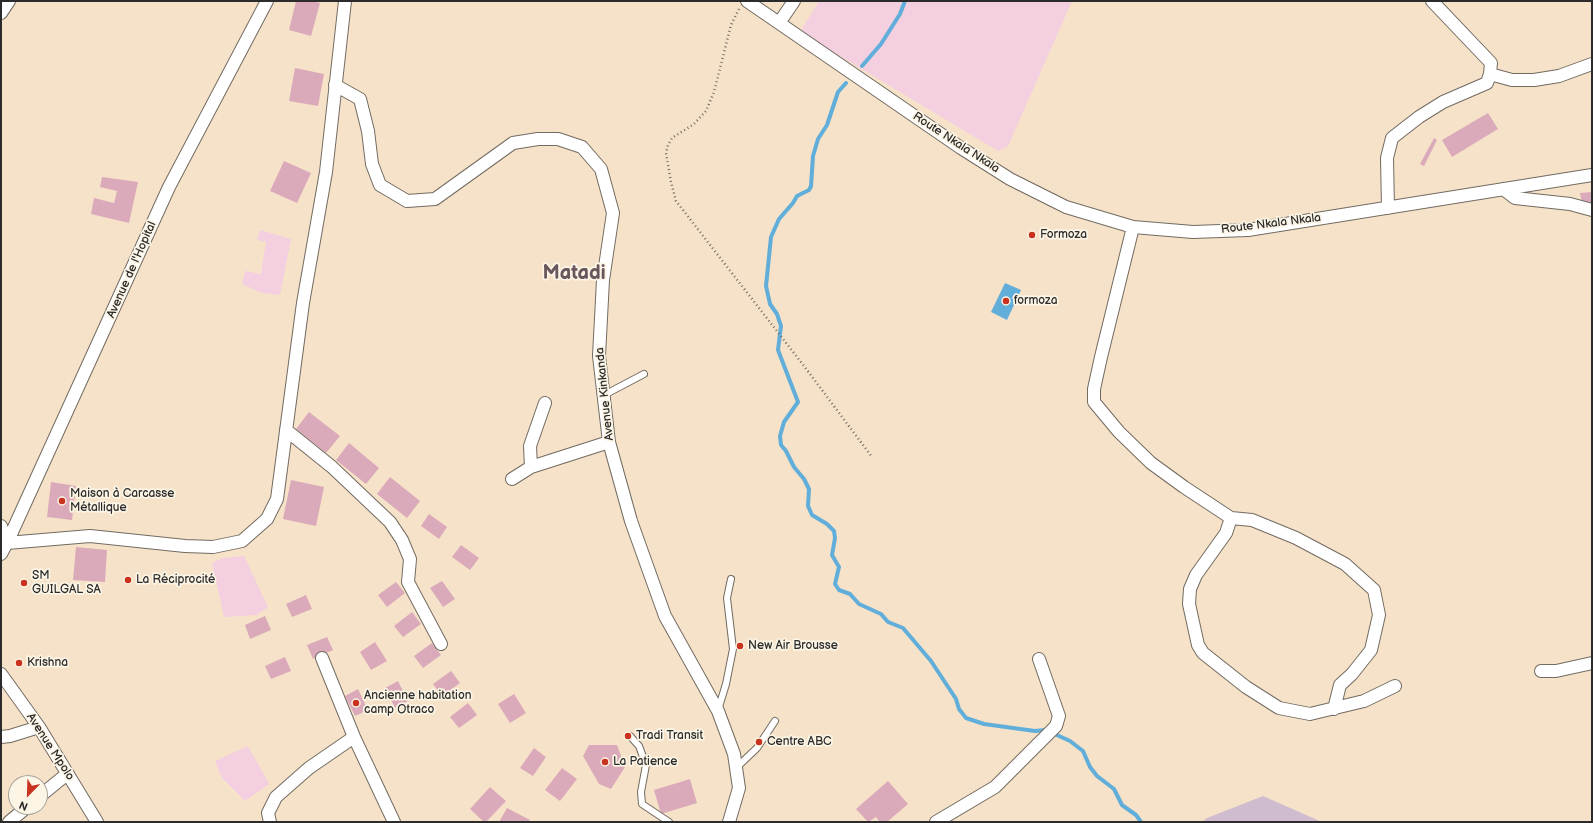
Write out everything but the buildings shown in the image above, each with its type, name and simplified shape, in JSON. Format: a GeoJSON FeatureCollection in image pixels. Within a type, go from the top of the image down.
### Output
{"type":"FeatureCollection","features":[{"type":"Feature","properties":{"kind":"street"},"geometry":{"type":"LineString","coordinates":[[1,13],[9,1]]}},
{"type":"Feature","properties":{"kind":"street","name":"Avenue de l'Hopital"},"geometry":{"type":"LineString","coordinates":[[7,543],[169,187],[267,1]]}},
{"type":"Feature","properties":{"kind":"street"},"geometry":{"type":"LineString","coordinates":[[7,543],[90,536],[185,546],[213,547],[242,541],[267,520],[277,499],[303,303],[326,172],[345,1]]}},
{"type":"Feature","properties":{"kind":"street"},"geometry":{"type":"LineString","coordinates":[[779,23],[794,1]]}},
{"type":"Feature","properties":{"kind":"street"},"geometry":{"type":"LineString","coordinates":[[1388,208],[1387,158],[1392,138],[1419,117],[1443,102],[1487,83],[1490,74],[1491,63],[1432,1]]}},
{"type":"Feature","properties":{"kind":"street","name":"Route Nkala Nkala"},"geometry":{"type":"LineString","coordinates":[[743,4],[779,23],[961,148],[1010,179],[1066,207],[1133,227],[1193,232],[1248,230],[1592,175]]}},
{"type":"Feature","properties":{"kind":"street"},"geometry":{"type":"LineString","coordinates":[[1490,74],[1512,80],[1534,80],[1559,76],[1592,64]]}},
{"type":"Feature","properties":{"kind":"street","name":"Avenue Kinkanda"},"geometry":{"type":"LineString","coordinates":[[335,85],[360,99],[368,131],[372,164],[380,185],[407,201],[435,199],[513,143],[538,138],[558,139],[582,147],[601,169],[613,213],[603,280],[599,356],[609,442],[631,520],[665,616],[718,711],[734,754],[739,788],[729,822]]}},
{"type":"Feature","properties":{"kind":"street"},"geometry":{"type":"LineString","coordinates":[[1503,189],[1515,198],[1570,204],[1592,210]]}},
{"type":"Feature","properties":{"kind":"street"},"geometry":{"type":"LineString","coordinates":[[1133,227],[1094,389],[1094,402],[1118,432],[1151,463],[1184,487],[1231,518],[1252,520],[1296,538],[1345,564],[1374,590],[1379,615],[1371,650],[1352,674],[1340,685],[1334,709]]}},
{"type":"Feature","properties":{"kind":"street"},"geometry":{"type":"LineString","coordinates":[[531,467],[530,446],[545,403]]}},
{"type":"Feature","properties":{"kind":"street"},"geometry":{"type":"LineString","coordinates":[[286,430],[332,467],[390,522],[402,540],[410,559],[408,582],[441,644]]}},
{"type":"Feature","properties":{"kind":"street"},"geometry":{"type":"LineString","coordinates":[[512,479],[531,467],[609,442]]}},
{"type":"Feature","properties":{"kind":"street"},"geometry":{"type":"LineString","coordinates":[[1231,518],[1226,532],[1196,574],[1190,589],[1189,604],[1198,645],[1203,653],[1246,687],[1279,708],[1310,714],[1364,701],[1395,686]]}},
{"type":"Feature","properties":{"kind":"street"},"geometry":{"type":"LineString","coordinates":[[1,526],[7,543],[1,554]]}},
{"type":"Feature","properties":{"kind":"street"},"geometry":{"type":"LineString","coordinates":[[322,658],[354,737],[394,822]]}},
{"type":"Feature","properties":{"kind":"street"},"geometry":{"type":"LineString","coordinates":[[936,822],[995,787],[1056,726],[1059,716],[1039,659]]}},
{"type":"Feature","properties":{"kind":"street"},"geometry":{"type":"LineString","coordinates":[[1541,672],[1556,671],[1592,663]]}},
{"type":"Feature","properties":{"kind":"street","name":"Avenue Mpolo"},"geometry":{"type":"LineString","coordinates":[[1,674],[39,727],[97,822]]}},
{"type":"Feature","properties":{"kind":"street"},"geometry":{"type":"LineString","coordinates":[[1,737],[10,736],[39,727]]}},
{"type":"Feature","properties":{"kind":"street"},"geometry":{"type":"LineString","coordinates":[[270,822],[268,813],[276,797],[309,768],[354,737]]}},
{"type":"Feature","properties":{"kind":"street"},"geometry":{"type":"LineString","coordinates":[[48,790],[68,774]]}},
{"type":"Feature","properties":{"kind":"lane"},"geometry":{"type":"LineString","coordinates":[[604,395],[644,374]]}},
{"type":"Feature","properties":{"kind":"lane"},"geometry":{"type":"LineString","coordinates":[[718,711],[726,684],[733,649],[726,598],[731,579]]}},
{"type":"Feature","properties":{"kind":"lane"},"geometry":{"type":"LineString","coordinates":[[736,768],[757,748],[775,721]]}},
{"type":"Feature","properties":{"kind":"lane"},"geometry":{"type":"LineString","coordinates":[[630,736],[639,746],[646,765],[641,792],[642,804],[669,822]]}},
{"type":"Feature","properties":{"kind":"path"},"geometry":{"type":"LineString","coordinates":[[743,4],[731,25],[714,92],[706,110],[694,124],[672,138],[668,145],[666,153],[674,195],[676,201],[804,366],[872,457]]}},
{"type":"Feature","properties":{"kind":"shaded area"},"geometry":{"type":"Polygon","coordinates":[[[819,1],[1072,1],[1008,146],[998,151],[800,32],[819,1]]]}},
{"type":"Feature","properties":{"kind":"shaded area"},"geometry":{"type":"Polygon","coordinates":[[[260,230],[291,239],[280,295],[262,293],[242,284],[245,271],[261,274],[266,242],[257,240],[260,230]]]}},
{"type":"Feature","properties":{"kind":"shaded area"},"geometry":{"type":"Polygon","coordinates":[[[244,556],[268,607],[257,615],[224,617],[212,563],[223,558],[244,556]]]}},
{"type":"Feature","properties":{"kind":"shaded area"},"geometry":{"type":"Polygon","coordinates":[[[248,746],[269,784],[245,801],[222,778],[215,761],[248,746]]]}},
{"type":"Feature","properties":{"kind":"shaded area"},"geometry":{"type":"Polygon","coordinates":[[[1263,796],[1322,822],[1202,822],[1207,818],[1263,796]]]}},
{"type":"Feature","properties":{"kind":"water","name":"formoza"},"geometry":{"type":"Polygon","coordinates":[[[1005,283],[1021,290],[1007,320],[991,312],[1005,283]]]}},
{"type":"Feature","properties":{"kind":"waterway"},"geometry":{"type":"LineString","coordinates":[[862,66],[881,44],[900,14],[905,1]]}},
{"type":"Feature","properties":{"kind":"waterway"},"geometry":{"type":"LineString","coordinates":[[846,83],[838,92],[827,125],[818,139],[813,156],[811,186],[809,190],[797,196],[779,219],[771,237],[766,286],[770,304],[777,314],[781,326],[778,350],[798,402],[784,422],[780,436],[781,445],[809,489],[808,506],[812,515],[827,524],[834,531],[835,538],[832,555],[839,567],[835,584],[839,590],[850,594],[859,604],[881,614],[888,622],[903,628],[931,661],[956,699],[959,709],[966,718],[984,724],[1035,731],[1046,730],[1070,741],[1083,751],[1090,767],[1097,776],[1114,789],[1122,805],[1136,815],[1141,822]]}},
{"type":"Feature","properties":{"kind":"place","name":"Formoza"},"geometry":{"type":"Point","coordinates":[1032,235]}},
{"type":"Feature","properties":{"kind":"place","name":"formoza"},"geometry":{"type":"Point","coordinates":[1006,301]}},
{"type":"Feature","properties":{"kind":"place","name":"Maison à Carcasse Métallique"},"geometry":{"type":"Point","coordinates":[62,501]}},
{"type":"Feature","properties":{"kind":"place","name":"La Réciprocité"},"geometry":{"type":"Point","coordinates":[128,580]}},
{"type":"Feature","properties":{"kind":"place","name":"SM GUILGAL SA"},"geometry":{"type":"Point","coordinates":[24,583]}},
{"type":"Feature","properties":{"kind":"place","name":"New Air Brousse"},"geometry":{"type":"Point","coordinates":[740,646]}},
{"type":"Feature","properties":{"kind":"place","name":"Krishna"},"geometry":{"type":"Point","coordinates":[19,663]}},
{"type":"Feature","properties":{"kind":"place","name":"Ancienne habitation camp Otraco"},"geometry":{"type":"Point","coordinates":[356,703]}},
{"type":"Feature","properties":{"kind":"place","name":"Tradi Transit"},"geometry":{"type":"Point","coordinates":[628,736]}},
{"type":"Feature","properties":{"kind":"place","name":"Centre ABC"},"geometry":{"type":"Point","coordinates":[759,742]}},
{"type":"Feature","properties":{"kind":"place","name":"La Patience"},"geometry":{"type":"Point","coordinates":[605,762]}},
{"type":"Feature","properties":{"kind":"district","name":"Matadi"},"geometry":{"type":"Point","coordinates":[574,274]}}]}
